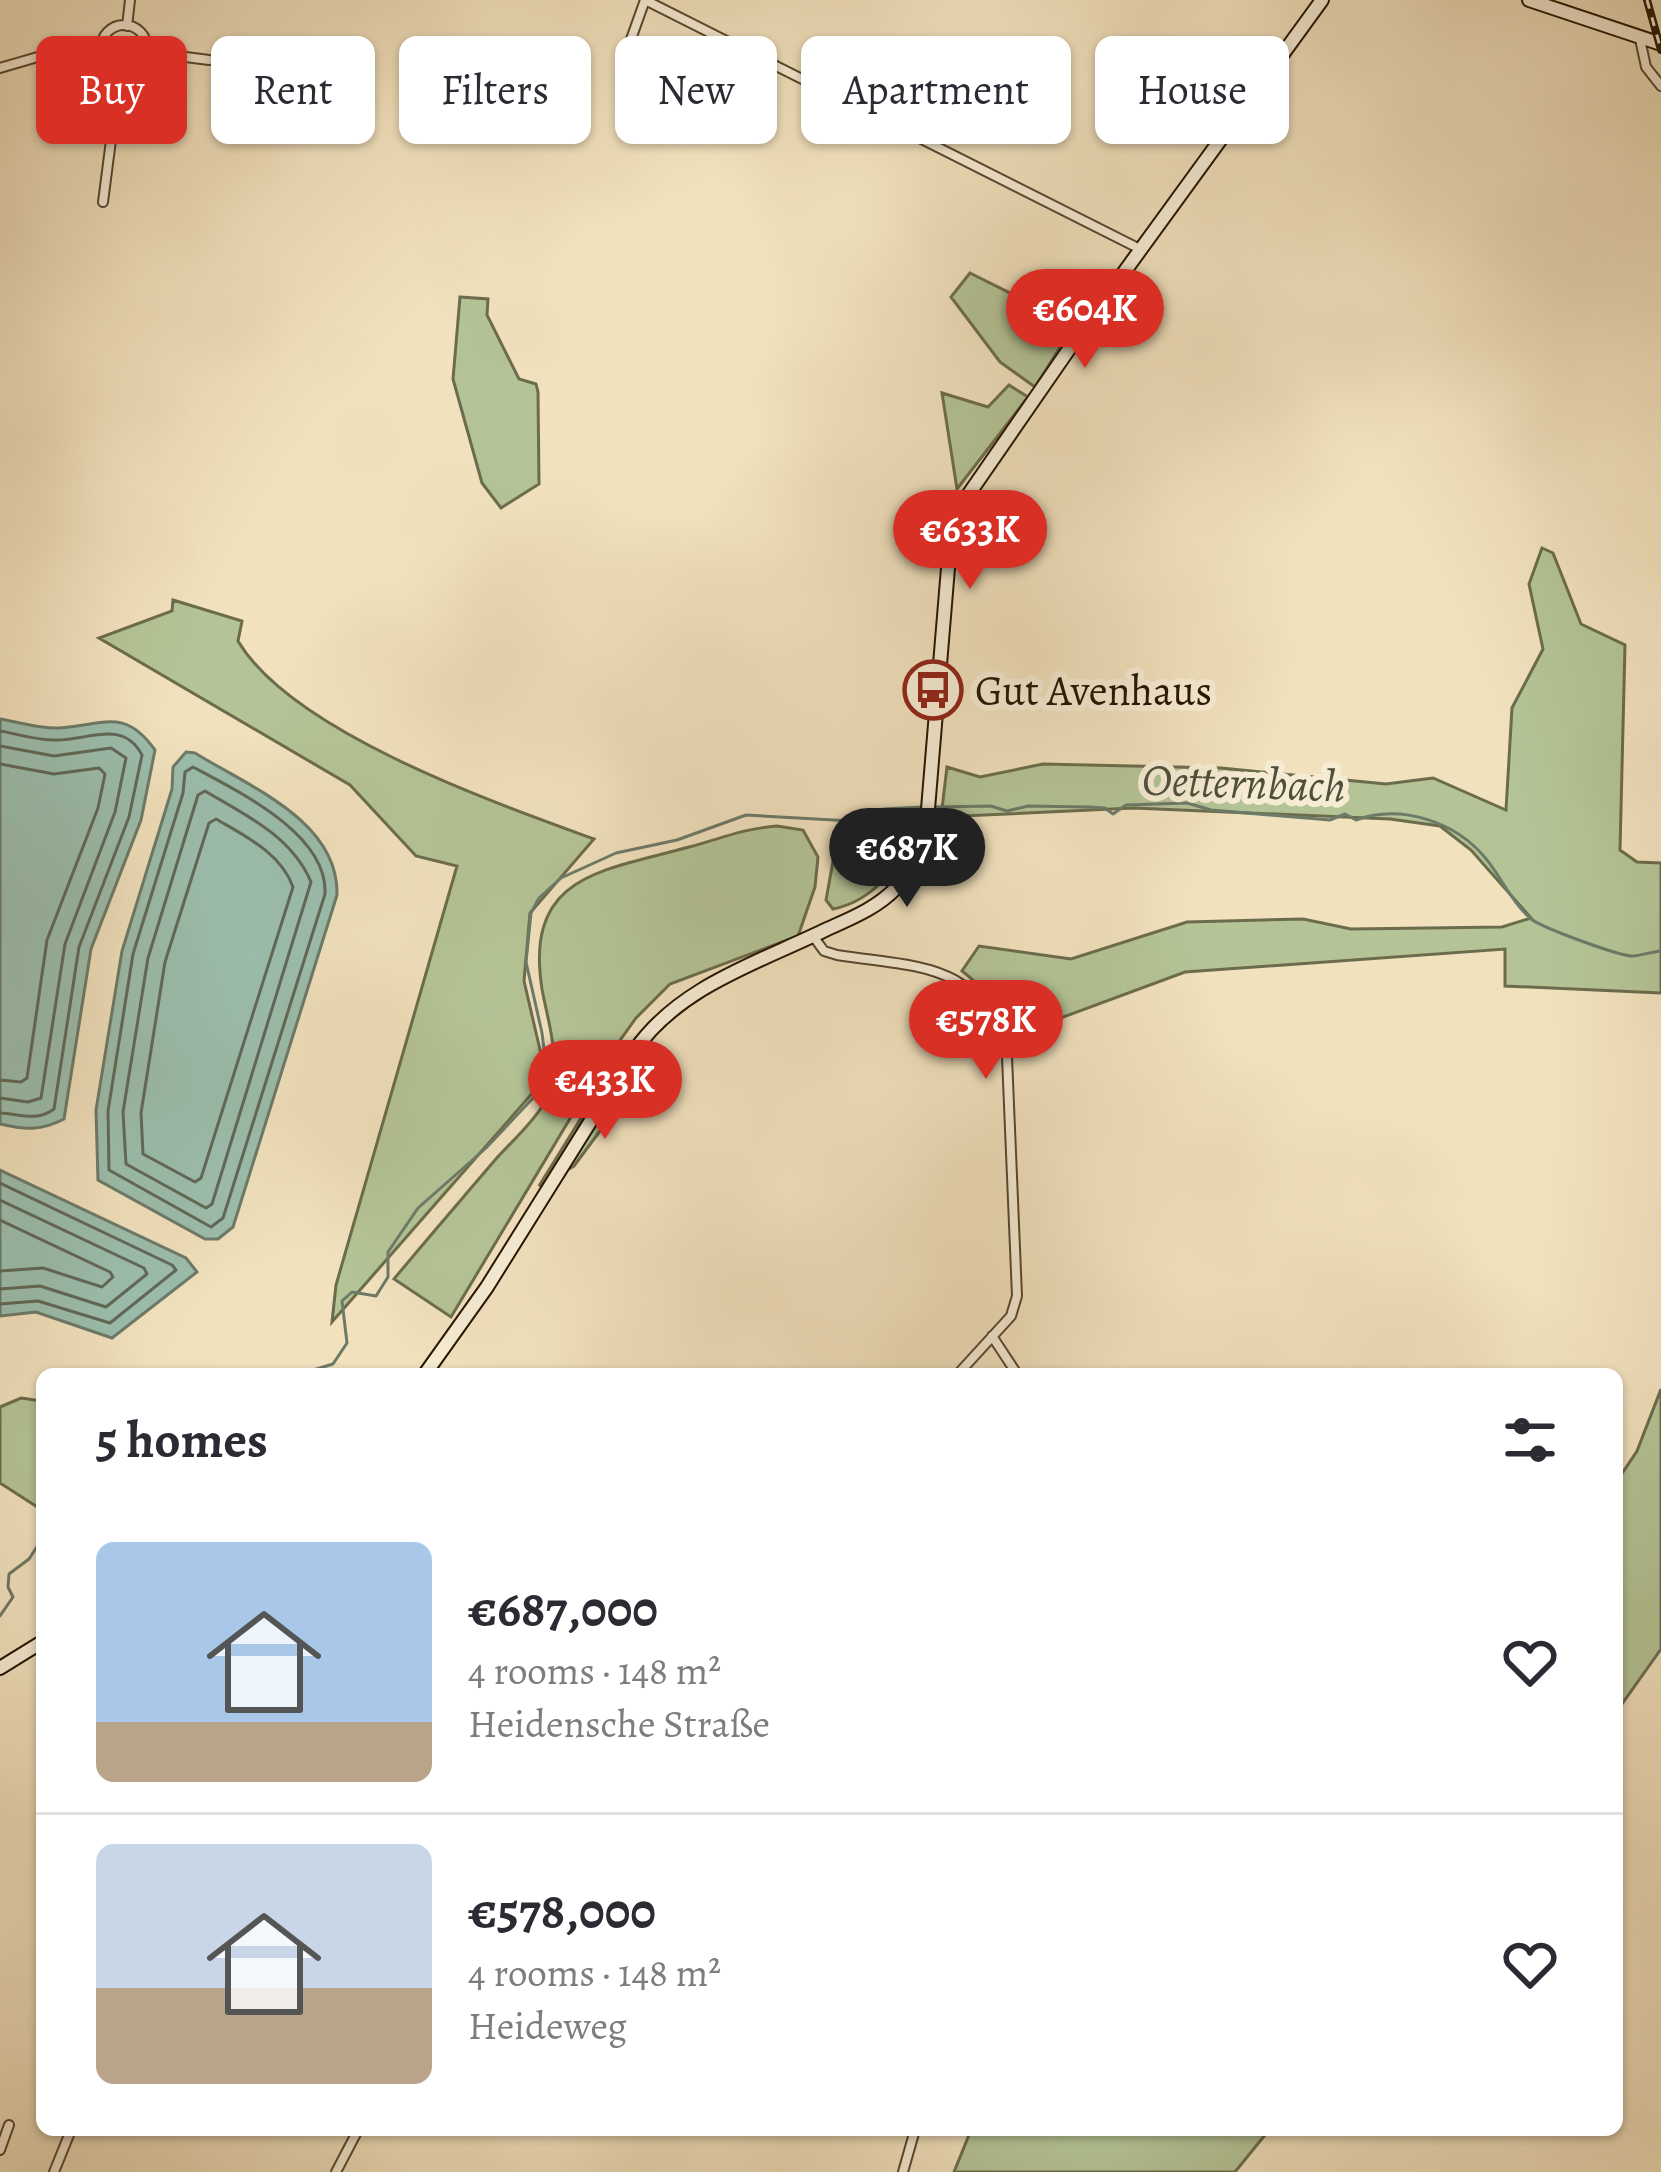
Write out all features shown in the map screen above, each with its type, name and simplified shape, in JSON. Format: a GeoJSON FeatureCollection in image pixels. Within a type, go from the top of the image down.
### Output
{"type":"FeatureCollection","features":[{"type":"Feature","properties":{"kind":"main road"},"geometry":{"type":"LineString","coordinates":[[429,1368],[487,1287],[645,1036],[680,1002],[879,903],[897,887],[921,848],[927,821],[949,556],[957,519],[976,480],[1322,0]]}},
{"type":"Feature","properties":{"kind":"main road"},"geometry":{"type":"LineString","coordinates":[[1529,0],[1661,44]]}},
{"type":"Feature","properties":{"kind":"main road"},"geometry":{"type":"LineString","coordinates":[[0,1668],[36,1646]]}},
{"type":"Feature","properties":{"kind":"street"},"geometry":{"type":"LineString","coordinates":[[127,26],[130,0]]}},
{"type":"Feature","properties":{"kind":"street"},"geometry":{"type":"LineString","coordinates":[[633,36],[645,0],[717,36]]}},
{"type":"Feature","properties":{"kind":"street"},"geometry":{"type":"LineString","coordinates":[[107,36],[127,26],[141,36]]}},
{"type":"Feature","properties":{"kind":"street"},"geometry":{"type":"LineString","coordinates":[[1640,37],[1646,67],[1661,86]]}},
{"type":"Feature","properties":{"kind":"street"},"geometry":{"type":"LineString","coordinates":[[0,68],[36,57]]}},
{"type":"Feature","properties":{"kind":"street"},"geometry":{"type":"LineString","coordinates":[[187,57],[209,60]]}},
{"type":"Feature","properties":{"kind":"street"},"geometry":{"type":"LineString","coordinates":[[777,66],[1140,249]]}},
{"type":"Feature","properties":{"kind":"street"},"geometry":{"type":"LineString","coordinates":[[103,202],[111,144]]}},
{"type":"Feature","properties":{"kind":"street"},"geometry":{"type":"LineString","coordinates":[[813,936],[818,946],[837,956],[929,969],[965,985],[984,1000],[998,1026],[1006,1057],[1017,1296],[1011,1316],[963,1368]]}},
{"type":"Feature","properties":{"kind":"street"},"geometry":{"type":"LineString","coordinates":[[992,1336],[1012,1368]]}},
{"type":"Feature","properties":{"kind":"street"},"geometry":{"type":"LineString","coordinates":[[0,2150],[5,2131]]}},
{"type":"Feature","properties":{"kind":"street"},"geometry":{"type":"LineString","coordinates":[[54,2172],[69,2136]]}},
{"type":"Feature","properties":{"kind":"street"},"geometry":{"type":"LineString","coordinates":[[336,2172],[355,2136]]}},
{"type":"Feature","properties":{"kind":"street"},"geometry":{"type":"LineString","coordinates":[[903,2172],[913,2136]]}},
{"type":"Feature","properties":{"kind":"shaded area"},"geometry":{"type":"Polygon","coordinates":[[[970,273],[1074,325],[1035,387],[1000,362],[951,297],[970,273]]]}},
{"type":"Feature","properties":{"kind":"shaded area"},"geometry":{"type":"Polygon","coordinates":[[[460,297],[488,299],[487,315],[519,379],[536,384],[538,392],[539,484],[501,508],[482,483],[453,379],[460,297]]]}},
{"type":"Feature","properties":{"kind":"shaded area"},"geometry":{"type":"Polygon","coordinates":[[[1009,385],[1028,397],[957,489],[942,393],[988,407],[1009,385]]]}},
{"type":"Feature","properties":{"kind":"shaded area"},"geometry":{"type":"Polygon","coordinates":[[[1542,548],[1553,553],[1581,624],[1625,645],[1620,850],[1637,862],[1661,863],[1661,993],[1505,986],[1505,949],[1185,972],[1012,1036],[991,1000],[962,971],[979,946],[1071,959],[1187,922],[1303,919],[1351,929],[1502,927],[1531,918],[1471,850],[1440,826],[1390,819],[1134,808],[941,817],[947,767],[980,777],[1043,764],[1221,768],[1386,784],[1433,778],[1506,810],[1512,708],[1543,649],[1529,584],[1542,548]]]}},
{"type":"Feature","properties":{"kind":"shaded area"},"geometry":{"type":"Polygon","coordinates":[[[173,600],[242,621],[238,641],[265,674],[348,734],[452,785],[594,839],[530,913],[524,981],[544,1067],[536,1089],[332,1322],[336,1285],[457,866],[416,856],[350,785],[99,638],[172,611],[173,600]]]}},
{"type":"Feature","properties":{"kind":"shaded area"},"geometry":{"type":"Polygon","coordinates":[[[880,818],[914,818],[897,863],[876,888],[833,909],[826,900],[836,845],[880,818]]]}},
{"type":"Feature","properties":{"kind":"shaded area"},"geometry":{"type":"Polygon","coordinates":[[[777,826],[803,830],[818,857],[815,887],[798,936],[670,984],[636,1018],[601,1067],[451,1317],[394,1279],[533,1120],[550,1091],[553,1048],[540,951],[545,922],[558,900],[600,872],[777,826]]]}},
{"type":"Feature","properties":{"kind":"shaded area"},"geometry":{"type":"Polygon","coordinates":[[[657,1054],[574,1166],[539,1186],[617,1060],[657,1054]]]}},
{"type":"Feature","properties":{"kind":"shaded area"},"geometry":{"type":"Polygon","coordinates":[[[1661,1389],[1661,1649],[1623,1703],[1623,1472],[1637,1451],[1661,1389]]]}},
{"type":"Feature","properties":{"kind":"shaded area"},"geometry":{"type":"Polygon","coordinates":[[[21,1398],[36,1400],[36,1506],[0,1483],[0,1407],[21,1398]]]}},
{"type":"Feature","properties":{"kind":"shaded area"},"geometry":{"type":"Polygon","coordinates":[[[969,2136],[1264,2136],[1235,2172],[954,2172],[969,2136]]]}},
{"type":"Feature","properties":{"kind":"water"},"geometry":{"type":"Polygon","coordinates":[[[0,719],[52,728],[123,723],[155,750],[141,820],[91,949],[64,1119],[33,1128],[0,1124],[0,719]]]}},
{"type":"Feature","properties":{"kind":"water"},"geometry":{"type":"Polygon","coordinates":[[[186,752],[264,793],[307,826],[334,869],[337,895],[233,1227],[218,1239],[205,1239],[98,1180],[96,1110],[122,951],[172,789],[173,767],[186,752]]]}},
{"type":"Feature","properties":{"kind":"water"},"geometry":{"type":"Polygon","coordinates":[[[0,1170],[186,1258],[197,1272],[112,1338],[36,1312],[0,1316],[0,1170]]]}},
{"type":"Feature","properties":{"kind":"waterway","name":"Oetternbach"},"geometry":{"type":"LineString","coordinates":[[934,807],[991,806],[1007,811],[1028,806],[1090,807],[1113,814],[1126,805],[1187,803],[1211,810],[1330,820],[1345,814],[1356,820],[1409,815],[1444,826],[1474,846],[1518,905],[1538,923],[1626,955],[1661,951]]}},
{"type":"Feature","properties":{"kind":"waterway","name":"Oetternbach"},"geometry":{"type":"LineString","coordinates":[[320,1368],[333,1364],[347,1343],[342,1301],[352,1292],[376,1296],[388,1277],[388,1252],[418,1208],[486,1148],[548,1082],[526,962],[531,913],[539,898],[561,878],[616,853],[677,840],[746,815],[851,821],[884,809],[924,807]]}},
{"type":"Feature","properties":{"kind":"waterway","name":"Oetternbach"},"geometry":{"type":"LineString","coordinates":[[0,1616],[13,1597],[9,1574],[36,1548]]}},
{"type":"Feature","properties":{"kind":"railway"},"geometry":{"type":"LineString","coordinates":[[1647,0],[1661,50]]}},
{"type":"Feature","properties":{"kind":"place","name":"Gut Avenhaus"},"geometry":{"type":"Point","coordinates":[933,690]}}]}
